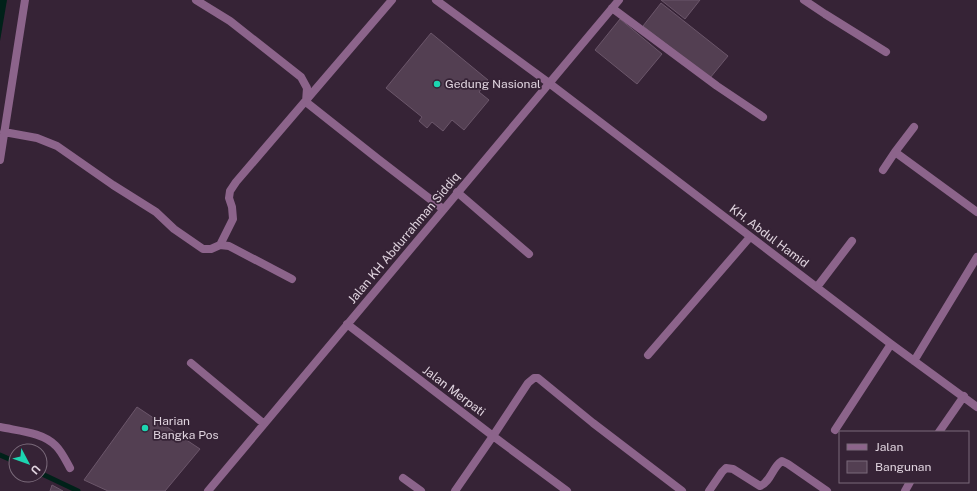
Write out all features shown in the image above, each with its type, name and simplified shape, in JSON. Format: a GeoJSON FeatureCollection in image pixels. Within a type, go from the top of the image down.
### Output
{"type":"FeatureCollection","features":[{"type":"Feature","properties":{"kind":"street"},"geometry":{"type":"LineString","coordinates":[[0,160],[26,0]]}},
{"type":"Feature","properties":{"kind":"street"},"geometry":{"type":"LineString","coordinates":[[196,0],[230,20],[300,77],[307,88],[306,102]]}},
{"type":"Feature","properties":{"kind":"street"},"geometry":{"type":"LineString","coordinates":[[220,245],[233,219],[232,207],[229,198],[230,191],[236,182],[392,0]]}},
{"type":"Feature","properties":{"kind":"street","name":"KH. Abdul Hamid"},"geometry":{"type":"LineString","coordinates":[[436,0],[549,83],[891,344],[977,407]]}},
{"type":"Feature","properties":{"kind":"street","name":"Jalan KH Abdurrahman Siddiq"},"geometry":{"type":"LineString","coordinates":[[208,491],[263,423],[348,324],[619,0]]}},
{"type":"Feature","properties":{"kind":"street"},"geometry":{"type":"LineString","coordinates":[[804,0],[886,52]]}},
{"type":"Feature","properties":{"kind":"street"},"geometry":{"type":"LineString","coordinates":[[612,8],[717,86],[763,117]]}},
{"type":"Feature","properties":{"kind":"street"},"geometry":{"type":"LineString","coordinates":[[306,102],[443,209]]}},
{"type":"Feature","properties":{"kind":"street"},"geometry":{"type":"LineString","coordinates":[[882,170],[914,127]]}},
{"type":"Feature","properties":{"kind":"street"},"geometry":{"type":"LineString","coordinates":[[4,132],[37,138],[57,146],[113,185],[156,212],[174,229],[203,249],[211,249],[220,245],[229,246],[292,279]]}},
{"type":"Feature","properties":{"kind":"street"},"geometry":{"type":"LineString","coordinates":[[895,152],[977,212]]}},
{"type":"Feature","properties":{"kind":"street"},"geometry":{"type":"LineString","coordinates":[[457,192],[529,254]]}},
{"type":"Feature","properties":{"kind":"street"},"geometry":{"type":"LineString","coordinates":[[648,355],[750,237]]}},
{"type":"Feature","properties":{"kind":"street"},"geometry":{"type":"LineString","coordinates":[[817,287],[852,241]]}},
{"type":"Feature","properties":{"kind":"street"},"geometry":{"type":"LineString","coordinates":[[914,361],[977,257]]}},
{"type":"Feature","properties":{"kind":"street","name":"Jalan Merpati"},"geometry":{"type":"LineString","coordinates":[[348,324],[567,491]]}},
{"type":"Feature","properties":{"kind":"street"},"geometry":{"type":"LineString","coordinates":[[835,430],[891,344]]}},
{"type":"Feature","properties":{"kind":"street"},"geometry":{"type":"LineString","coordinates":[[191,363],[263,423]]}},
{"type":"Feature","properties":{"kind":"street"},"geometry":{"type":"LineString","coordinates":[[456,491],[530,381],[534,378],[538,378],[593,423],[682,491]]}},
{"type":"Feature","properties":{"kind":"street"},"geometry":{"type":"LineString","coordinates":[[940,431],[964,396]]}},
{"type":"Feature","properties":{"kind":"street"},"geometry":{"type":"LineString","coordinates":[[0,427],[35,434],[45,438],[56,446],[70,468]]}},
{"type":"Feature","properties":{"kind":"street"},"geometry":{"type":"LineString","coordinates":[[709,491],[726,468],[733,469],[760,486],[766,482],[778,464],[782,461],[828,491]]}},
{"type":"Feature","properties":{"kind":"street"},"geometry":{"type":"LineString","coordinates":[[403,478],[421,491]]}},
{"type":"Feature","properties":{"kind":"shaded area"},"geometry":{"type":"Polygon","coordinates":[[[0,0],[7,0],[0,41],[0,0]]]}},
{"type":"Feature","properties":{"kind":"building"},"geometry":{"type":"Polygon","coordinates":[[[661,0],[700,0],[685,19],[661,0]]]}},
{"type":"Feature","properties":{"kind":"building"},"geometry":{"type":"Polygon","coordinates":[[[661,3],[728,56],[710,78],[643,26],[661,3]]]}},
{"type":"Feature","properties":{"kind":"building"},"geometry":{"type":"Polygon","coordinates":[[[620,19],[662,54],[637,84],[595,50],[620,19]]]}},
{"type":"Feature","properties":{"kind":"building","name":"Gedung Nasional"},"geometry":{"type":"Polygon","coordinates":[[[431,33],[488,80],[479,92],[489,100],[464,130],[452,120],[443,131],[432,122],[427,128],[419,121],[422,117],[386,88],[431,33]]]}},
{"type":"Feature","properties":{"kind":"building","name":"Harian Bangka Pos"},"geometry":{"type":"Polygon","coordinates":[[[137,407],[200,449],[165,491],[108,491],[84,480],[137,407]]]}},
{"type":"Feature","properties":{"kind":"building"},"geometry":{"type":"Polygon","coordinates":[[[52,485],[63,491],[50,491],[52,485]]]}},
{"type":"Feature","properties":{"kind":"waterway"},"geometry":{"type":"LineString","coordinates":[[0,455],[8,458]]}},
{"type":"Feature","properties":{"kind":"waterway"},"geometry":{"type":"LineString","coordinates":[[48,477],[78,491]]}},
{"type":"Feature","properties":{"kind":"place","name":"Gedung Nasional"},"geometry":{"type":"Point","coordinates":[437,84]}},
{"type":"Feature","properties":{"kind":"place","name":"Harian Bangka Pos"},"geometry":{"type":"Point","coordinates":[145,428]}}]}
